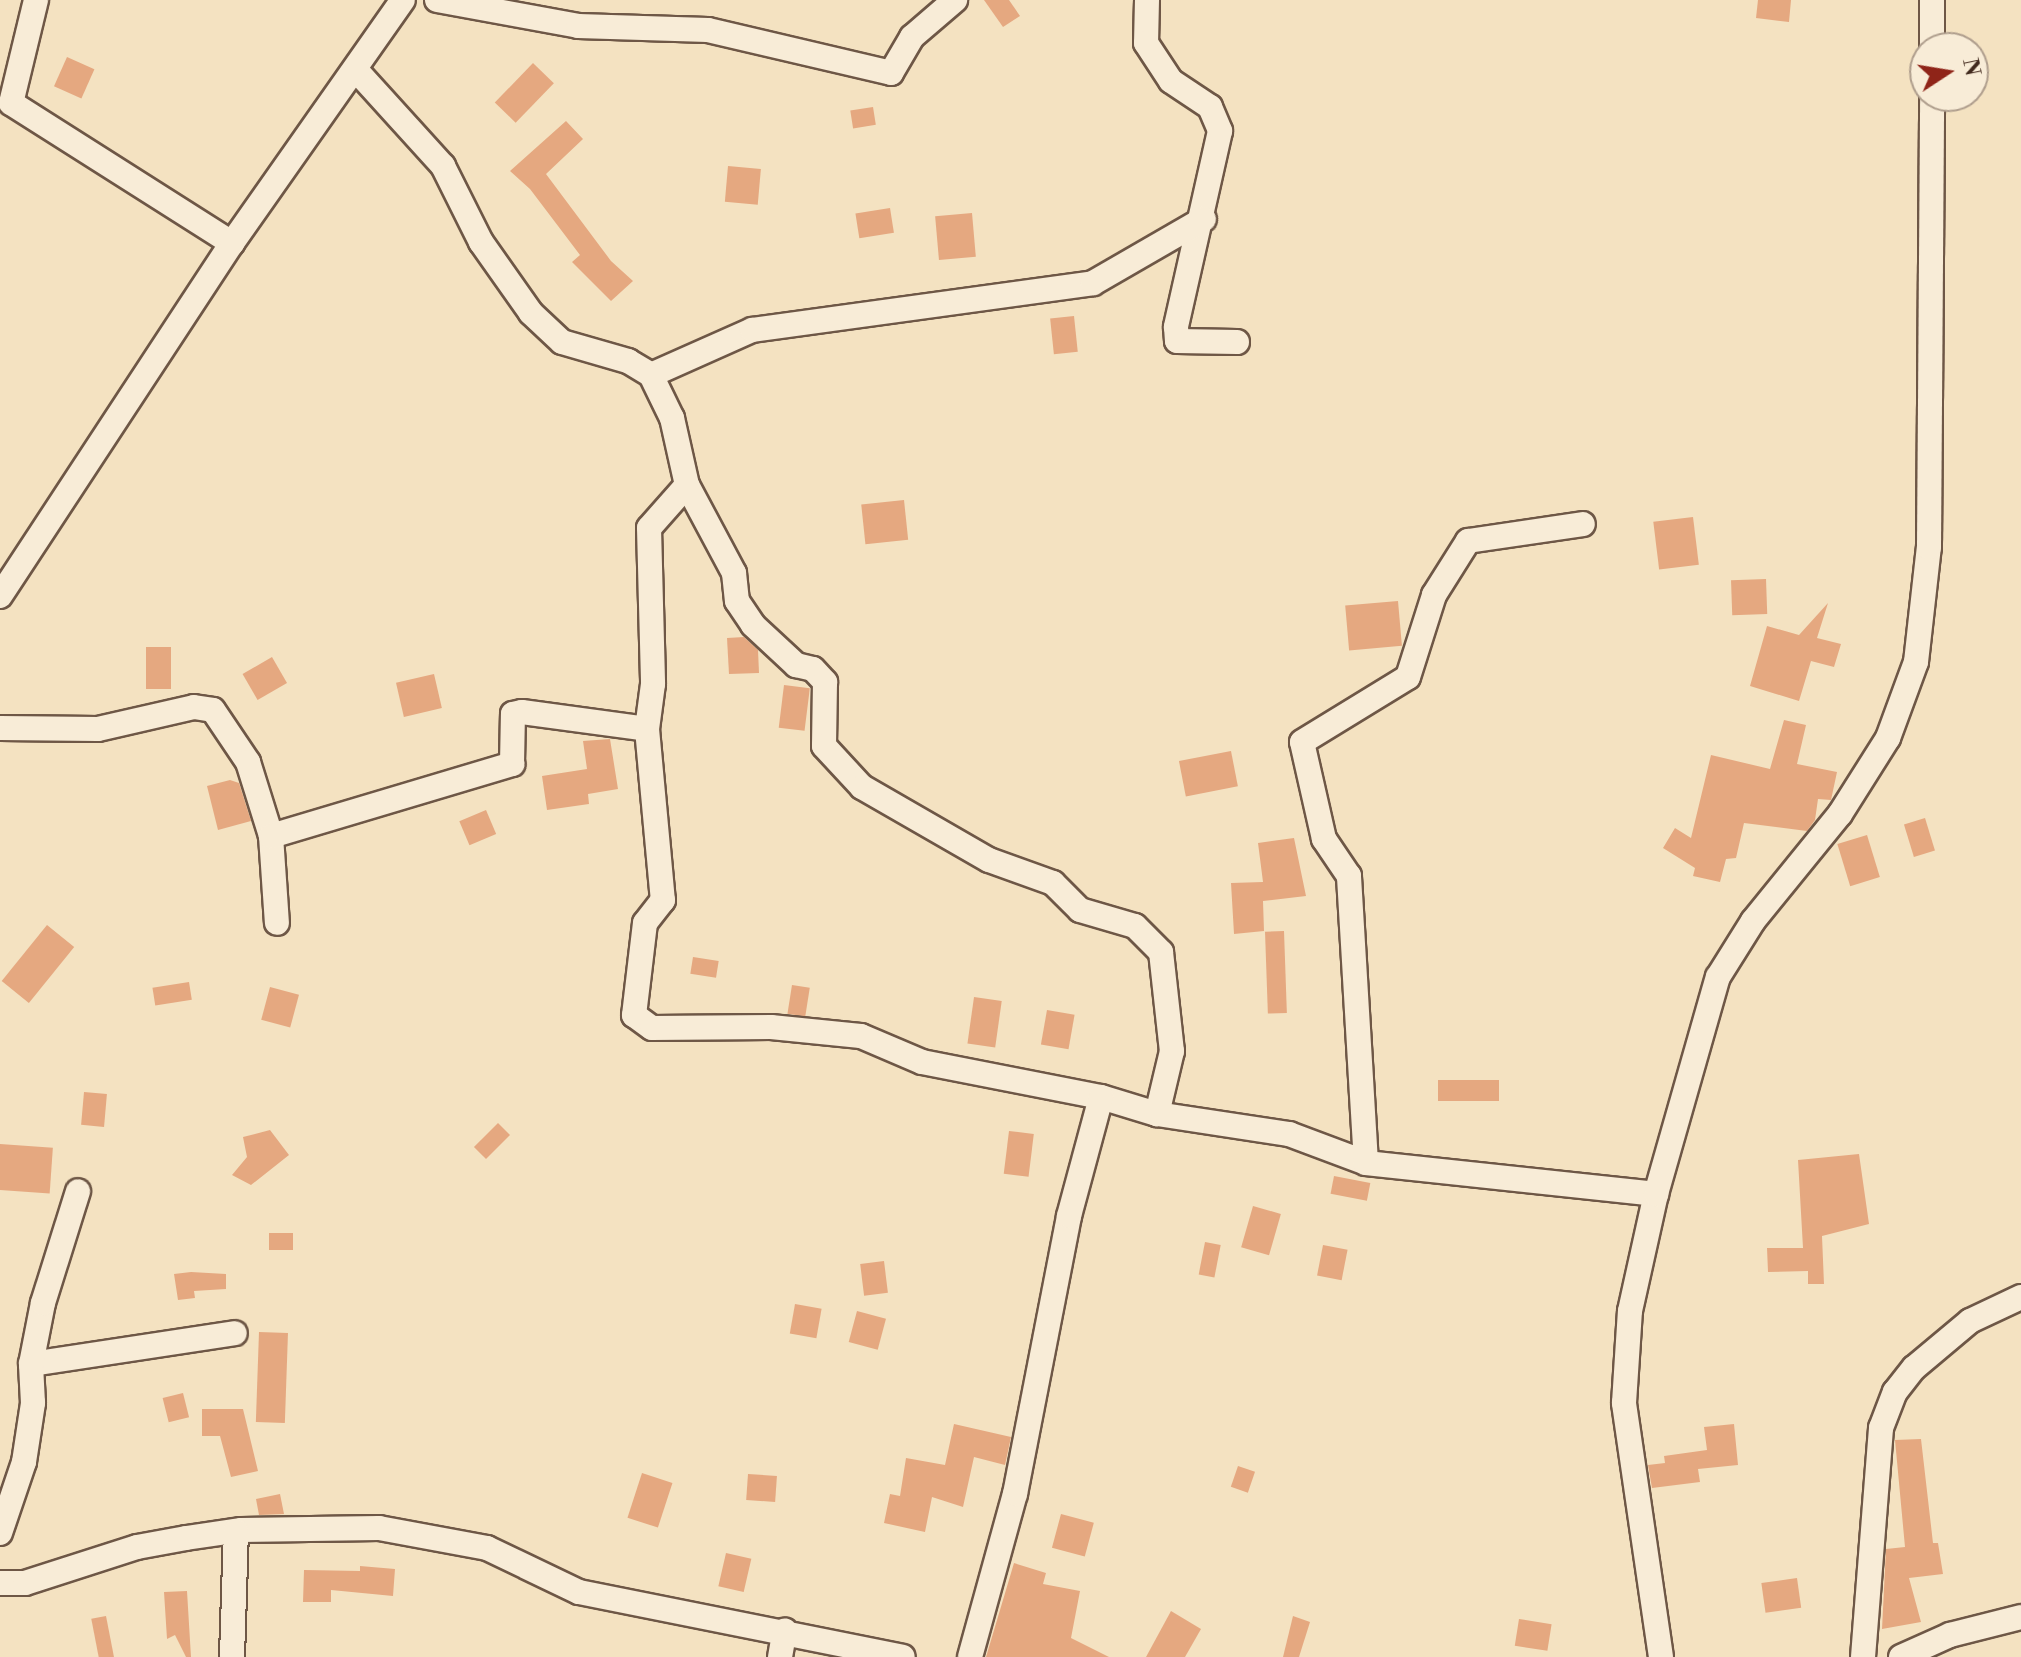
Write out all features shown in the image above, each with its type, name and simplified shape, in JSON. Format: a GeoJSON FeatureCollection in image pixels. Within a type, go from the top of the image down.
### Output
{"type":"FeatureCollection","features":[{"type":"Feature","properties":{"kind":"street"},"geometry":{"type":"LineString","coordinates":[[36,0],[11,103],[232,243]]}},
{"type":"Feature","properties":{"kind":"street"},"geometry":{"type":"LineString","coordinates":[[0,596],[232,243],[403,0]]}},
{"type":"Feature","properties":{"kind":"street"},"geometry":{"type":"LineString","coordinates":[[437,0],[578,26],[708,30],[891,73],[912,37],[955,0]]}},
{"type":"Feature","properties":{"kind":"street"},"geometry":{"type":"LineString","coordinates":[[1147,0],[1146,43],[1171,81],[1210,107],[1220,131],[1204,219],[1176,327],[1177,341],[1237,342]]}},
{"type":"Feature","properties":{"kind":"street"},"geometry":{"type":"LineString","coordinates":[[1932,0],[1932,32]]}},
{"type":"Feature","properties":{"kind":"street"},"geometry":{"type":"LineString","coordinates":[[356,70],[443,166],[481,242],[551,334],[562,342],[628,361],[651,375],[672,418],[687,485],[734,573],[737,601],[753,625],[796,665],[813,669],[825,682],[824,746],[862,787],[989,860],[1053,883],[1080,910],[1135,926],[1161,952],[1172,1051],[1157,1114]]}},
{"type":"Feature","properties":{"kind":"street"},"geometry":{"type":"LineString","coordinates":[[1661,1657],[1624,1403],[1630,1311],[1656,1194],[1718,977],[1753,921],[1840,814],[1888,738],[1916,662],[1929,547],[1935,350],[1932,112]]}},
{"type":"Feature","properties":{"kind":"street"},"geometry":{"type":"LineString","coordinates":[[651,375],[752,330],[1093,283],[1204,219]]}},
{"type":"Feature","properties":{"kind":"street"},"geometry":{"type":"LineString","coordinates":[[687,485],[649,528],[653,684],[647,729],[663,900],[645,923],[634,1015],[652,1028],[771,1027],[861,1036],[922,1062],[1101,1097],[1157,1114],[1289,1134],[1366,1163],[1656,1194]]}},
{"type":"Feature","properties":{"kind":"street"},"geometry":{"type":"LineString","coordinates":[[1366,1163],[1349,876],[1324,839],[1302,742],[1408,677],[1434,595],[1468,541],[1583,524]]}},
{"type":"Feature","properties":{"kind":"street"},"geometry":{"type":"LineString","coordinates":[[0,728],[98,729],[194,707],[213,710],[248,762],[271,836],[277,923]]}},
{"type":"Feature","properties":{"kind":"street"},"geometry":{"type":"LineString","coordinates":[[271,836],[512,764],[513,714],[647,729]]}},
{"type":"Feature","properties":{"kind":"street"},"geometry":{"type":"LineString","coordinates":[[970,1657],[1015,1494],[1069,1216],[1101,1097]]}},
{"type":"Feature","properties":{"kind":"street"},"geometry":{"type":"LineString","coordinates":[[0,1533],[24,1462],[33,1403],[31,1364],[43,1303],[78,1191]]}},
{"type":"Feature","properties":{"kind":"street"},"geometry":{"type":"LineString","coordinates":[[1863,1657],[1881,1428],[1895,1392],[1914,1368],[1970,1321],[2021,1297]]}},
{"type":"Feature","properties":{"kind":"street"},"geometry":{"type":"LineString","coordinates":[[31,1364],[235,1333]]}},
{"type":"Feature","properties":{"kind":"street"},"geometry":{"type":"LineString","coordinates":[[0,1583],[25,1583],[137,1547],[236,1531],[379,1528],[451,1538],[487,1548],[579,1592],[785,1630],[903,1657]]}},
{"type":"Feature","properties":{"kind":"street"},"geometry":{"type":"LineString","coordinates":[[232,1657],[236,1531]]}},
{"type":"Feature","properties":{"kind":"street"},"geometry":{"type":"LineString","coordinates":[[1901,1657],[1950,1635],[2021,1617]]}},
{"type":"Feature","properties":{"kind":"street"},"geometry":{"type":"LineString","coordinates":[[780,1657],[785,1630]]}},
{"type":"Feature","properties":{"kind":"building"},"geometry":{"type":"Polygon","coordinates":[[[984,0],[1009,0],[1020,16],[1003,27],[984,0]]]}},
{"type":"Feature","properties":{"kind":"building"},"geometry":{"type":"Polygon","coordinates":[[[1758,0],[1791,0],[1789,22],[1756,18],[1758,0]]]}},
{"type":"Feature","properties":{"kind":"building"},"geometry":{"type":"Polygon","coordinates":[[[67,57],[94,69],[81,98],[54,86],[67,57]]]}},
{"type":"Feature","properties":{"kind":"building"},"geometry":{"type":"Polygon","coordinates":[[[533,63],[554,83],[516,123],[495,103],[533,63]]]}},
{"type":"Feature","properties":{"kind":"building"},"geometry":{"type":"Polygon","coordinates":[[[873,107],[876,125],[853,128],[850,111],[873,107]]]}},
{"type":"Feature","properties":{"kind":"building"},"geometry":{"type":"Polygon","coordinates":[[[566,121],[583,139],[546,174],[611,261],[633,281],[611,301],[572,262],[580,255],[530,189],[510,171],[566,121]]]}},
{"type":"Feature","properties":{"kind":"building"},"geometry":{"type":"Polygon","coordinates":[[[728,166],[761,169],[758,205],[725,202],[728,166]]]}},
{"type":"Feature","properties":{"kind":"building"},"geometry":{"type":"Polygon","coordinates":[[[890,208],[894,233],[859,238],[855,213],[890,208]]]}},
{"type":"Feature","properties":{"kind":"building"},"geometry":{"type":"Polygon","coordinates":[[[972,213],[976,257],[939,260],[935,216],[972,213]]]}},
{"type":"Feature","properties":{"kind":"building"},"geometry":{"type":"Polygon","coordinates":[[[1074,316],[1078,352],[1054,354],[1050,319],[1074,316]]]}},
{"type":"Feature","properties":{"kind":"building"},"geometry":{"type":"Polygon","coordinates":[[[904,500],[908,540],[865,544],[861,504],[904,500]]]}},
{"type":"Feature","properties":{"kind":"building"},"geometry":{"type":"Polygon","coordinates":[[[1693,517],[1699,565],[1659,570],[1653,522],[1693,517]]]}},
{"type":"Feature","properties":{"kind":"building"},"geometry":{"type":"Polygon","coordinates":[[[1766,579],[1767,614],[1732,615],[1731,580],[1766,579]]]}},
{"type":"Feature","properties":{"kind":"building"},"geometry":{"type":"Polygon","coordinates":[[[1398,601],[1402,646],[1349,650],[1345,606],[1398,601]]]}},
{"type":"Feature","properties":{"kind":"building"},"geometry":{"type":"Polygon","coordinates":[[[1828,603],[1817,638],[1841,644],[1834,667],[1811,661],[1799,701],[1750,686],[1767,626],[1799,635],[1828,603]]]}},
{"type":"Feature","properties":{"kind":"building"},"geometry":{"type":"Polygon","coordinates":[[[744,637],[758,650],[759,673],[729,674],[727,638],[744,637]]]}},
{"type":"Feature","properties":{"kind":"building"},"geometry":{"type":"Polygon","coordinates":[[[146,647],[171,647],[171,689],[146,689],[146,647]]]}},
{"type":"Feature","properties":{"kind":"building"},"geometry":{"type":"Polygon","coordinates":[[[272,657],[287,683],[258,700],[243,674],[272,657]]]}},
{"type":"Feature","properties":{"kind":"building"},"geometry":{"type":"Polygon","coordinates":[[[434,674],[442,708],[404,717],[396,683],[434,674]]]}},
{"type":"Feature","properties":{"kind":"building"},"geometry":{"type":"Polygon","coordinates":[[[784,685],[810,688],[805,731],[779,728],[784,685]]]}},
{"type":"Feature","properties":{"kind":"building"},"geometry":{"type":"Polygon","coordinates":[[[1784,720],[1806,725],[1797,764],[1837,772],[1831,800],[1818,799],[1815,820],[1807,831],[1744,823],[1736,858],[1726,859],[1720,882],[1693,876],[1695,868],[1663,848],[1675,828],[1691,838],[1711,755],[1770,769],[1784,720]]]}},
{"type":"Feature","properties":{"kind":"building"},"geometry":{"type":"Polygon","coordinates":[[[610,739],[618,789],[588,794],[589,804],[547,810],[542,776],[587,769],[583,741],[610,739]]]}},
{"type":"Feature","properties":{"kind":"building"},"geometry":{"type":"Polygon","coordinates":[[[1231,751],[1238,786],[1186,796],[1179,761],[1231,751]]]}},
{"type":"Feature","properties":{"kind":"building"},"geometry":{"type":"Polygon","coordinates":[[[230,780],[239,783],[251,821],[218,830],[207,786],[230,780]]]}},
{"type":"Feature","properties":{"kind":"building"},"geometry":{"type":"Polygon","coordinates":[[[486,810],[496,834],[469,845],[459,821],[486,810]]]}},
{"type":"Feature","properties":{"kind":"building"},"geometry":{"type":"Polygon","coordinates":[[[1925,818],[1935,851],[1914,857],[1904,824],[1925,818]]]}},
{"type":"Feature","properties":{"kind":"building"},"geometry":{"type":"Polygon","coordinates":[[[1867,835],[1880,877],[1850,886],[1837,844],[1867,835]]]}},
{"type":"Feature","properties":{"kind":"building"},"geometry":{"type":"Polygon","coordinates":[[[1294,838],[1306,896],[1263,901],[1264,931],[1234,934],[1231,883],[1263,882],[1258,843],[1294,838]]]}},
{"type":"Feature","properties":{"kind":"building"},"geometry":{"type":"Polygon","coordinates":[[[47,925],[74,947],[29,1003],[2,981],[47,925]]]}},
{"type":"Feature","properties":{"kind":"building"},"geometry":{"type":"Polygon","coordinates":[[[1284,931],[1287,1013],[1268,1014],[1265,932],[1284,931]]]}},
{"type":"Feature","properties":{"kind":"building"},"geometry":{"type":"Polygon","coordinates":[[[693,957],[719,961],[716,978],[690,974],[693,957]]]}},
{"type":"Feature","properties":{"kind":"building"},"geometry":{"type":"Polygon","coordinates":[[[189,982],[192,1000],[155,1006],[152,988],[189,982]]]}},
{"type":"Feature","properties":{"kind":"building"},"geometry":{"type":"Polygon","coordinates":[[[792,985],[810,988],[805,1016],[787,1014],[792,985]]]}},
{"type":"Feature","properties":{"kind":"building"},"geometry":{"type":"Polygon","coordinates":[[[270,987],[299,995],[290,1028],[261,1020],[270,987]]]}},
{"type":"Feature","properties":{"kind":"building"},"geometry":{"type":"Polygon","coordinates":[[[974,997],[1002,1001],[995,1047],[967,1044],[974,997]]]}},
{"type":"Feature","properties":{"kind":"building"},"geometry":{"type":"Polygon","coordinates":[[[1047,1010],[1075,1015],[1068,1049],[1041,1044],[1047,1010]]]}},
{"type":"Feature","properties":{"kind":"building"},"geometry":{"type":"Polygon","coordinates":[[[1438,1080],[1499,1080],[1499,1101],[1438,1101],[1438,1080]]]}},
{"type":"Feature","properties":{"kind":"building"},"geometry":{"type":"Polygon","coordinates":[[[84,1092],[107,1094],[104,1127],[81,1125],[84,1092]]]}},
{"type":"Feature","properties":{"kind":"building"},"geometry":{"type":"Polygon","coordinates":[[[498,1123],[510,1135],[486,1159],[474,1147],[498,1123]]]}},
{"type":"Feature","properties":{"kind":"building"},"geometry":{"type":"Polygon","coordinates":[[[270,1130],[289,1155],[251,1185],[232,1175],[247,1157],[243,1137],[270,1130]]]}},
{"type":"Feature","properties":{"kind":"building"},"geometry":{"type":"Polygon","coordinates":[[[1009,1131],[1034,1134],[1029,1177],[1004,1174],[1009,1131]]]}},
{"type":"Feature","properties":{"kind":"building"},"geometry":{"type":"Polygon","coordinates":[[[0,1144],[53,1148],[50,1194],[0,1190],[0,1144]]]}},
{"type":"Feature","properties":{"kind":"building"},"geometry":{"type":"Polygon","coordinates":[[[1859,1154],[1869,1224],[1822,1236],[1824,1284],[1808,1284],[1808,1271],[1768,1272],[1767,1248],[1803,1248],[1798,1160],[1859,1154]]]}},
{"type":"Feature","properties":{"kind":"building"},"geometry":{"type":"Polygon","coordinates":[[[1334,1176],[1370,1183],[1367,1201],[1331,1194],[1334,1176]]]}},
{"type":"Feature","properties":{"kind":"building"},"geometry":{"type":"Polygon","coordinates":[[[1253,1206],[1281,1214],[1269,1255],[1241,1247],[1253,1206]]]}},
{"type":"Feature","properties":{"kind":"building"},"geometry":{"type":"Polygon","coordinates":[[[269,1233],[293,1233],[293,1250],[269,1250],[269,1233]]]}},
{"type":"Feature","properties":{"kind":"building"},"geometry":{"type":"Polygon","coordinates":[[[1205,1242],[1221,1245],[1214,1277],[1199,1274],[1205,1242]]]}},
{"type":"Feature","properties":{"kind":"building"},"geometry":{"type":"Polygon","coordinates":[[[1323,1245],[1348,1250],[1342,1280],[1317,1275],[1323,1245]]]}},
{"type":"Feature","properties":{"kind":"building"},"geometry":{"type":"Polygon","coordinates":[[[884,1261],[888,1293],[864,1296],[860,1264],[884,1261]]]}},
{"type":"Feature","properties":{"kind":"building"},"geometry":{"type":"Polygon","coordinates":[[[174,1274],[226,1274],[226,1289],[194,1291],[195,1298],[178,1300],[174,1274]]]}},
{"type":"Feature","properties":{"kind":"building"},"geometry":{"type":"Polygon","coordinates":[[[795,1304],[822,1309],[816,1338],[790,1334],[795,1304]]]}},
{"type":"Feature","properties":{"kind":"building"},"geometry":{"type":"Polygon","coordinates":[[[857,1311],[886,1319],[878,1350],[849,1342],[857,1311]]]}},
{"type":"Feature","properties":{"kind":"building"},"geometry":{"type":"Polygon","coordinates":[[[259,1332],[288,1333],[285,1423],[256,1422],[259,1332]]]}},
{"type":"Feature","properties":{"kind":"building"},"geometry":{"type":"Polygon","coordinates":[[[183,1393],[189,1417],[169,1422],[163,1398],[183,1393]]]}},
{"type":"Feature","properties":{"kind":"building"},"geometry":{"type":"Polygon","coordinates":[[[202,1409],[243,1409],[258,1471],[231,1477],[220,1436],[202,1436],[202,1409]]]}},
{"type":"Feature","properties":{"kind":"building"},"geometry":{"type":"Polygon","coordinates":[[[954,1424],[1011,1437],[1005,1465],[974,1457],[963,1507],[932,1497],[925,1532],[884,1523],[890,1494],[900,1496],[906,1458],[945,1465],[954,1424]]]}},
{"type":"Feature","properties":{"kind":"building"},"geometry":{"type":"Polygon","coordinates":[[[1734,1424],[1738,1465],[1698,1469],[1700,1482],[1652,1488],[1648,1465],[1665,1463],[1664,1456],[1707,1450],[1704,1427],[1734,1424]]]}},
{"type":"Feature","properties":{"kind":"building"},"geometry":{"type":"Polygon","coordinates":[[[1921,1439],[1933,1543],[1938,1543],[1943,1574],[1909,1578],[1921,1622],[1882,1629],[1886,1549],[1905,1547],[1895,1440],[1921,1439]]]}},
{"type":"Feature","properties":{"kind":"building"},"geometry":{"type":"Polygon","coordinates":[[[1238,1466],[1255,1472],[1248,1493],[1231,1487],[1238,1466]]]}},
{"type":"Feature","properties":{"kind":"building"},"geometry":{"type":"Polygon","coordinates":[[[642,1473],[672,1483],[658,1528],[627,1518],[642,1473]]]}},
{"type":"Feature","properties":{"kind":"building"},"geometry":{"type":"Polygon","coordinates":[[[748,1474],[777,1476],[775,1502],[746,1500],[748,1474]]]}},
{"type":"Feature","properties":{"kind":"building"},"geometry":{"type":"Polygon","coordinates":[[[280,1494],[284,1514],[259,1515],[256,1499],[280,1494]]]}},
{"type":"Feature","properties":{"kind":"building"},"geometry":{"type":"Polygon","coordinates":[[[1061,1514],[1094,1523],[1085,1557],[1052,1548],[1061,1514]]]}},
{"type":"Feature","properties":{"kind":"building"},"geometry":{"type":"Polygon","coordinates":[[[726,1553],[751,1559],[744,1592],[718,1586],[726,1553]]]}},
{"type":"Feature","properties":{"kind":"building"},"geometry":{"type":"Polygon","coordinates":[[[1014,1563],[1046,1573],[1043,1584],[1080,1591],[1071,1638],[1109,1657],[986,1657],[1014,1563]]]}},
{"type":"Feature","properties":{"kind":"building"},"geometry":{"type":"Polygon","coordinates":[[[360,1566],[395,1569],[393,1596],[331,1590],[331,1602],[303,1602],[304,1570],[360,1571],[360,1566]]]}},
{"type":"Feature","properties":{"kind":"building"},"geometry":{"type":"Polygon","coordinates":[[[1797,1578],[1801,1608],[1766,1613],[1761,1583],[1797,1578]]]}},
{"type":"Feature","properties":{"kind":"building"},"geometry":{"type":"Polygon","coordinates":[[[187,1591],[191,1657],[186,1657],[175,1635],[167,1639],[164,1592],[187,1591]]]}},
{"type":"Feature","properties":{"kind":"building"},"geometry":{"type":"Polygon","coordinates":[[[1171,1611],[1201,1629],[1185,1657],[1146,1657],[1171,1611]]]}},
{"type":"Feature","properties":{"kind":"building"},"geometry":{"type":"Polygon","coordinates":[[[106,1616],[114,1657],[99,1657],[91,1619],[106,1616]]]}},
{"type":"Feature","properties":{"kind":"building"},"geometry":{"type":"Polygon","coordinates":[[[1293,1616],[1310,1622],[1299,1657],[1283,1657],[1293,1616]]]}},
{"type":"Feature","properties":{"kind":"building"},"geometry":{"type":"Polygon","coordinates":[[[1519,1619],[1552,1624],[1547,1651],[1515,1646],[1519,1619]]]}}]}
